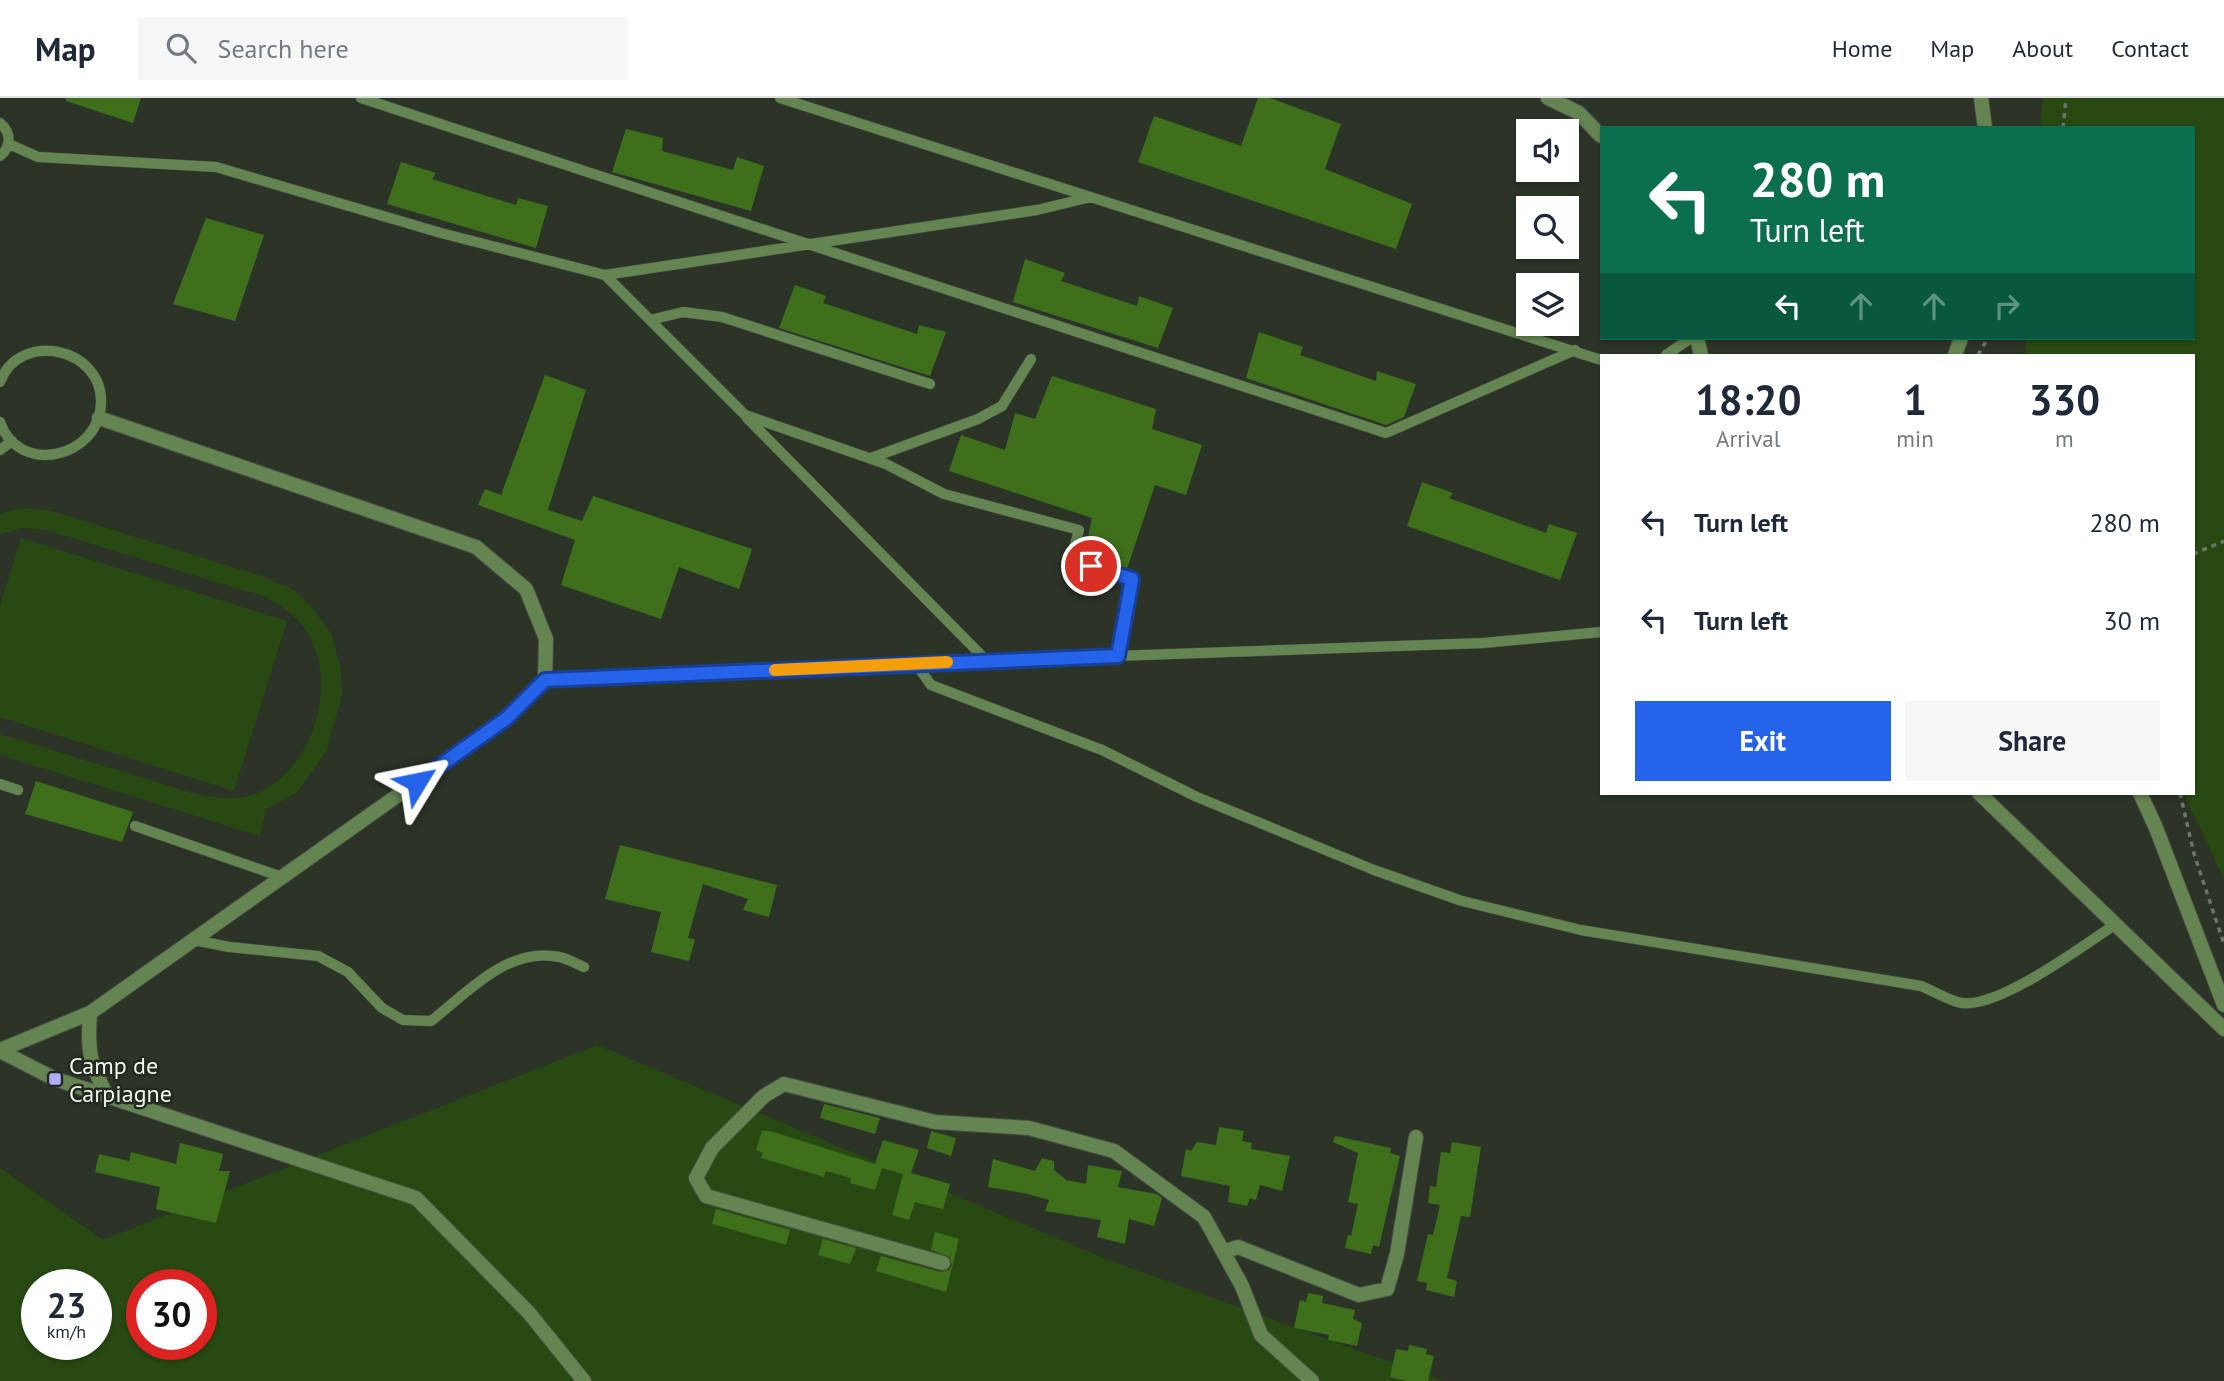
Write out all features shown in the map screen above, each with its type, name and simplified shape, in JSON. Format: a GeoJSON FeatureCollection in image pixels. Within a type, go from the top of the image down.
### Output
{"type":"FeatureCollection","features":[{"type":"Feature","properties":{"kind":"street"},"geometry":{"type":"LineString","coordinates":[[1548,98],[1579,113],[1600,135]]}},
{"type":"Feature","properties":{"kind":"street"},"geometry":{"type":"LineString","coordinates":[[1981,98],[1985,126]]}},
{"type":"Feature","properties":{"kind":"street"},"geometry":{"type":"LineString","coordinates":[[0,1051],[90,1013],[507,718],[545,680],[546,639],[526,589],[476,547],[99,418]]}},
{"type":"Feature","properties":{"kind":"street"},"geometry":{"type":"LineString","coordinates":[[1981,795],[2224,1029]]}},
{"type":"Feature","properties":{"kind":"street"},"geometry":{"type":"LineString","coordinates":[[2141,795],[2224,1005]]}},
{"type":"Feature","properties":{"kind":"street"},"geometry":{"type":"LineString","coordinates":[[90,1013],[88,1043],[93,1068],[107,1096]]}},
{"type":"Feature","properties":{"kind":"street"},"geometry":{"type":"LineString","coordinates":[[0,1051],[55,1079],[416,1198],[529,1313],[583,1381]]}},
{"type":"Feature","properties":{"kind":"street"},"geometry":{"type":"LineString","coordinates":[[943,1263],[706,1196],[696,1178],[712,1148],[764,1096],[784,1084],[936,1122],[1030,1128],[1114,1151],[1204,1217],[1242,1286],[1261,1335],[1312,1381]]}},
{"type":"Feature","properties":{"kind":"street"},"geometry":{"type":"LineString","coordinates":[[1223,1252],[1238,1247],[1359,1295],[1387,1289],[1397,1254],[1416,1137]]}},
{"type":"Feature","properties":{"kind":"lane"},"geometry":{"type":"LineString","coordinates":[[361,98],[1386,433],[1575,350]]}},
{"type":"Feature","properties":{"kind":"lane"},"geometry":{"type":"LineString","coordinates":[[780,98],[1600,360]]}},
{"type":"Feature","properties":{"kind":"lane"},"geometry":{"type":"LineString","coordinates":[[0,123],[8,132],[9,144],[0,156]]}},
{"type":"Feature","properties":{"kind":"lane"},"geometry":{"type":"LineString","coordinates":[[9,144],[38,157],[216,167],[441,233],[606,275],[1037,210],[1091,197]]}},
{"type":"Feature","properties":{"kind":"lane"},"geometry":{"type":"LineString","coordinates":[[606,275],[987,661]]}},
{"type":"Feature","properties":{"kind":"lane"},"geometry":{"type":"LineString","coordinates":[[650,320],[682,312],[722,317],[930,384]]}},
{"type":"Feature","properties":{"kind":"lane"},"geometry":{"type":"LineString","coordinates":[[1667,354],[1688,340]]}},
{"type":"Feature","properties":{"kind":"lane"},"geometry":{"type":"LineString","coordinates":[[0,382],[12,364],[26,355],[43,350],[60,351],[76,357],[89,368],[98,383],[102,401],[99,418],[91,434],[78,446],[62,453],[44,455],[27,451],[12,441],[0,422]]}},
{"type":"Feature","properties":{"kind":"lane"},"geometry":{"type":"LineString","coordinates":[[871,458],[978,419],[1002,406],[1031,359]]}},
{"type":"Feature","properties":{"kind":"lane"},"geometry":{"type":"LineString","coordinates":[[745,415],[871,458],[944,494],[1079,530],[1071,559],[1132,579],[1118,656]]}},
{"type":"Feature","properties":{"kind":"lane"},"geometry":{"type":"LineString","coordinates":[[0,450],[12,441]]}},
{"type":"Feature","properties":{"kind":"lane"},"geometry":{"type":"LineString","coordinates":[[545,680],[1483,643],[1600,632]]}},
{"type":"Feature","properties":{"kind":"lane"},"geometry":{"type":"LineString","coordinates":[[916,664],[931,685],[1102,750],[1197,797],[1362,864],[1462,901],[1581,930],[1921,986],[1960,1003],[1981,1003],[2010,992],[2116,925]]}},
{"type":"Feature","properties":{"kind":"lane"},"geometry":{"type":"LineString","coordinates":[[0,784],[18,790]]}},
{"type":"Feature","properties":{"kind":"lane"},"geometry":{"type":"LineString","coordinates":[[135,827],[282,877]]}},
{"type":"Feature","properties":{"kind":"lane"},"geometry":{"type":"LineString","coordinates":[[194,940],[229,947],[318,956],[348,972],[382,1008],[402,1020],[431,1021],[501,966],[534,956],[559,957],[584,967]]}},
{"type":"Feature","properties":{"kind":"path"},"geometry":{"type":"LineString","coordinates":[[2063,126],[2066,98]]}},
{"type":"Feature","properties":{"kind":"path"},"geometry":{"type":"LineString","coordinates":[[2195,553],[2224,541]]}},
{"type":"Feature","properties":{"kind":"path"},"geometry":{"type":"LineString","coordinates":[[2180,795],[2194,853],[2224,944]]}},
{"type":"Feature","properties":{"kind":"green space"},"geometry":{"type":"Polygon","coordinates":[[[2043,98],[2224,98],[2224,878],[2184,795],[2195,795],[2195,354],[2027,354],[2025,340],[2195,340],[2195,126],[2040,126],[2043,98]]]}},
{"type":"Feature","properties":{"kind":"green space"},"geometry":{"type":"Polygon","coordinates":[[[20,508],[52,511],[264,577],[292,589],[311,606],[332,635],[341,670],[342,695],[326,752],[297,792],[266,810],[260,836],[0,755],[0,734],[195,794],[242,798],[258,793],[277,781],[294,764],[307,744],[320,699],[321,675],[307,632],[294,617],[272,600],[46,530],[23,528],[0,534],[0,514],[20,508]]]}},
{"type":"Feature","properties":{"kind":"green space"},"geometry":{"type":"Polygon","coordinates":[[[21,538],[287,621],[234,791],[0,717],[0,605],[21,538]]]}},
{"type":"Feature","properties":{"kind":"green space"},"geometry":{"type":"Polygon","coordinates":[[[597,1045],[1111,1261],[1443,1381],[0,1381],[0,1168],[103,1240],[597,1045]]]}},
{"type":"Feature","properties":{"kind":"building"},"geometry":{"type":"Polygon","coordinates":[[[66,98],[141,98],[133,123],[66,101],[66,98]]]}},
{"type":"Feature","properties":{"kind":"building"},"geometry":{"type":"Polygon","coordinates":[[[1258,98],[1270,98],[1341,124],[1325,169],[1412,204],[1396,249],[1138,162],[1154,116],[1241,146],[1258,98]]]}},
{"type":"Feature","properties":{"kind":"building"},"geometry":{"type":"Polygon","coordinates":[[[626,129],[663,138],[662,151],[733,170],[737,157],[764,166],[751,211],[612,172],[626,129]]]}},
{"type":"Feature","properties":{"kind":"building"},"geometry":{"type":"Polygon","coordinates":[[[401,162],[436,173],[432,179],[516,205],[518,198],[548,206],[536,248],[387,204],[401,162]]]}},
{"type":"Feature","properties":{"kind":"building"},"geometry":{"type":"Polygon","coordinates":[[[206,218],[264,235],[235,321],[173,304],[206,218]]]}},
{"type":"Feature","properties":{"kind":"building"},"geometry":{"type":"Polygon","coordinates":[[[1025,259],[1065,273],[1061,281],[1137,306],[1139,296],[1173,308],[1158,348],[1013,302],[1025,259]]]}},
{"type":"Feature","properties":{"kind":"building"},"geometry":{"type":"Polygon","coordinates":[[[795,285],[826,296],[823,303],[917,334],[919,325],[946,332],[930,376],[779,328],[795,285]]]}},
{"type":"Feature","properties":{"kind":"building"},"geometry":{"type":"Polygon","coordinates":[[[1259,332],[1303,347],[1300,355],[1376,381],[1377,371],[1416,384],[1404,417],[1386,425],[1246,378],[1259,332]]]}},
{"type":"Feature","properties":{"kind":"building"},"geometry":{"type":"Polygon","coordinates":[[[545,375],[586,390],[548,510],[582,521],[593,496],[752,549],[739,589],[679,567],[661,619],[561,585],[575,540],[478,505],[485,489],[501,495],[545,375]]]}},
{"type":"Feature","properties":{"kind":"building"},"geometry":{"type":"Polygon","coordinates":[[[1052,376],[1156,409],[1152,429],[1202,445],[1186,495],[1155,485],[1127,569],[1084,555],[1092,518],[949,471],[961,435],[1005,450],[1015,413],[1035,419],[1052,376]]]}},
{"type":"Feature","properties":{"kind":"building"},"geometry":{"type":"Polygon","coordinates":[[[1422,482],[1453,493],[1449,498],[1546,533],[1549,524],[1577,533],[1560,580],[1407,526],[1422,482]]]}},
{"type":"Feature","properties":{"kind":"building"},"geometry":{"type":"Polygon","coordinates":[[[36,781],[133,812],[122,842],[25,814],[36,781]]]}},
{"type":"Feature","properties":{"kind":"building"},"geometry":{"type":"Polygon","coordinates":[[[620,845],[777,885],[769,917],[743,910],[748,899],[703,884],[688,938],[695,939],[689,961],[651,952],[661,912],[605,899],[620,845]]]}},
{"type":"Feature","properties":{"kind":"building"},"geometry":{"type":"Polygon","coordinates":[[[824,1104],[880,1118],[875,1134],[820,1118],[824,1104]]]}},
{"type":"Feature","properties":{"kind":"building"},"geometry":{"type":"Polygon","coordinates":[[[1219,1127],[1244,1131],[1242,1141],[1252,1143],[1251,1149],[1290,1156],[1282,1191],[1260,1185],[1256,1200],[1250,1198],[1247,1206],[1228,1202],[1230,1186],[1181,1176],[1186,1149],[1191,1151],[1197,1142],[1216,1145],[1219,1127]]]}},
{"type":"Feature","properties":{"kind":"building"},"geometry":{"type":"Polygon","coordinates":[[[762,1131],[770,1131],[875,1164],[883,1140],[919,1150],[911,1173],[950,1184],[943,1209],[915,1202],[909,1220],[892,1215],[903,1174],[882,1168],[875,1190],[850,1183],[851,1178],[826,1171],[824,1177],[761,1158],[763,1153],[756,1150],[762,1131]]]}},
{"type":"Feature","properties":{"kind":"building"},"geometry":{"type":"Polygon","coordinates":[[[931,1131],[956,1138],[951,1156],[927,1148],[931,1131]]]}},
{"type":"Feature","properties":{"kind":"building"},"geometry":{"type":"Polygon","coordinates":[[[1335,1136],[1391,1148],[1390,1153],[1400,1156],[1379,1247],[1373,1245],[1371,1254],[1345,1248],[1348,1235],[1351,1236],[1358,1204],[1348,1202],[1358,1153],[1333,1142],[1335,1136]]]}},
{"type":"Feature","properties":{"kind":"building"},"geometry":{"type":"Polygon","coordinates":[[[1452,1142],[1481,1147],[1470,1217],[1461,1216],[1447,1278],[1457,1281],[1454,1297],[1426,1290],[1427,1283],[1417,1281],[1428,1234],[1433,1235],[1440,1205],[1428,1203],[1430,1186],[1436,1187],[1441,1152],[1450,1153],[1452,1142]]]}},
{"type":"Feature","properties":{"kind":"building"},"geometry":{"type":"Polygon","coordinates":[[[180,1143],[223,1154],[219,1171],[230,1171],[216,1223],[156,1209],[160,1187],[95,1172],[99,1154],[129,1161],[131,1152],[176,1164],[180,1143]]]}},
{"type":"Feature","properties":{"kind":"building"},"geometry":{"type":"Polygon","coordinates":[[[1042,1158],[1054,1161],[1054,1170],[1066,1180],[1086,1184],[1088,1165],[1122,1171],[1118,1187],[1157,1194],[1162,1198],[1154,1226],[1129,1219],[1125,1244],[1097,1237],[1101,1220],[1045,1211],[1049,1200],[988,1187],[993,1159],[1035,1171],[1042,1158]]]}},
{"type":"Feature","properties":{"kind":"building"},"geometry":{"type":"Polygon","coordinates":[[[716,1209],[790,1230],[786,1245],[712,1224],[716,1209]]]}},
{"type":"Feature","properties":{"kind":"building"},"geometry":{"type":"Polygon","coordinates":[[[935,1232],[959,1239],[946,1292],[876,1271],[881,1256],[940,1272],[949,1270],[952,1265],[950,1257],[931,1250],[935,1232]]]}},
{"type":"Feature","properties":{"kind":"building"},"geometry":{"type":"Polygon","coordinates":[[[823,1239],[856,1248],[850,1264],[818,1255],[823,1239]]]}},
{"type":"Feature","properties":{"kind":"building"},"geometry":{"type":"Polygon","coordinates":[[[1308,1293],[1323,1296],[1322,1303],[1355,1310],[1353,1319],[1362,1323],[1357,1346],[1328,1340],[1329,1335],[1294,1328],[1300,1300],[1306,1302],[1308,1293]]]}},
{"type":"Feature","properties":{"kind":"building"},"geometry":{"type":"Polygon","coordinates":[[[1409,1345],[1427,1349],[1426,1354],[1434,1356],[1428,1381],[1390,1377],[1396,1349],[1408,1351],[1409,1345]]]}},
{"type":"Feature","properties":{"kind":"slow traffic"},"geometry":{"type":"LineString","coordinates":[[775,670],[947,662]]}},
{"type":"Feature","properties":{"kind":"place","name":"Camp de Carpiagne"},"geometry":{"type":"Point","coordinates":[55,1079]}},
{"type":"Feature","properties":{"kind":"route"},"geometry":{"type":"LineString","coordinates":[[417,782],[507,718],[545,680],[1118,656],[1132,579],[1091,566]]}}]}
